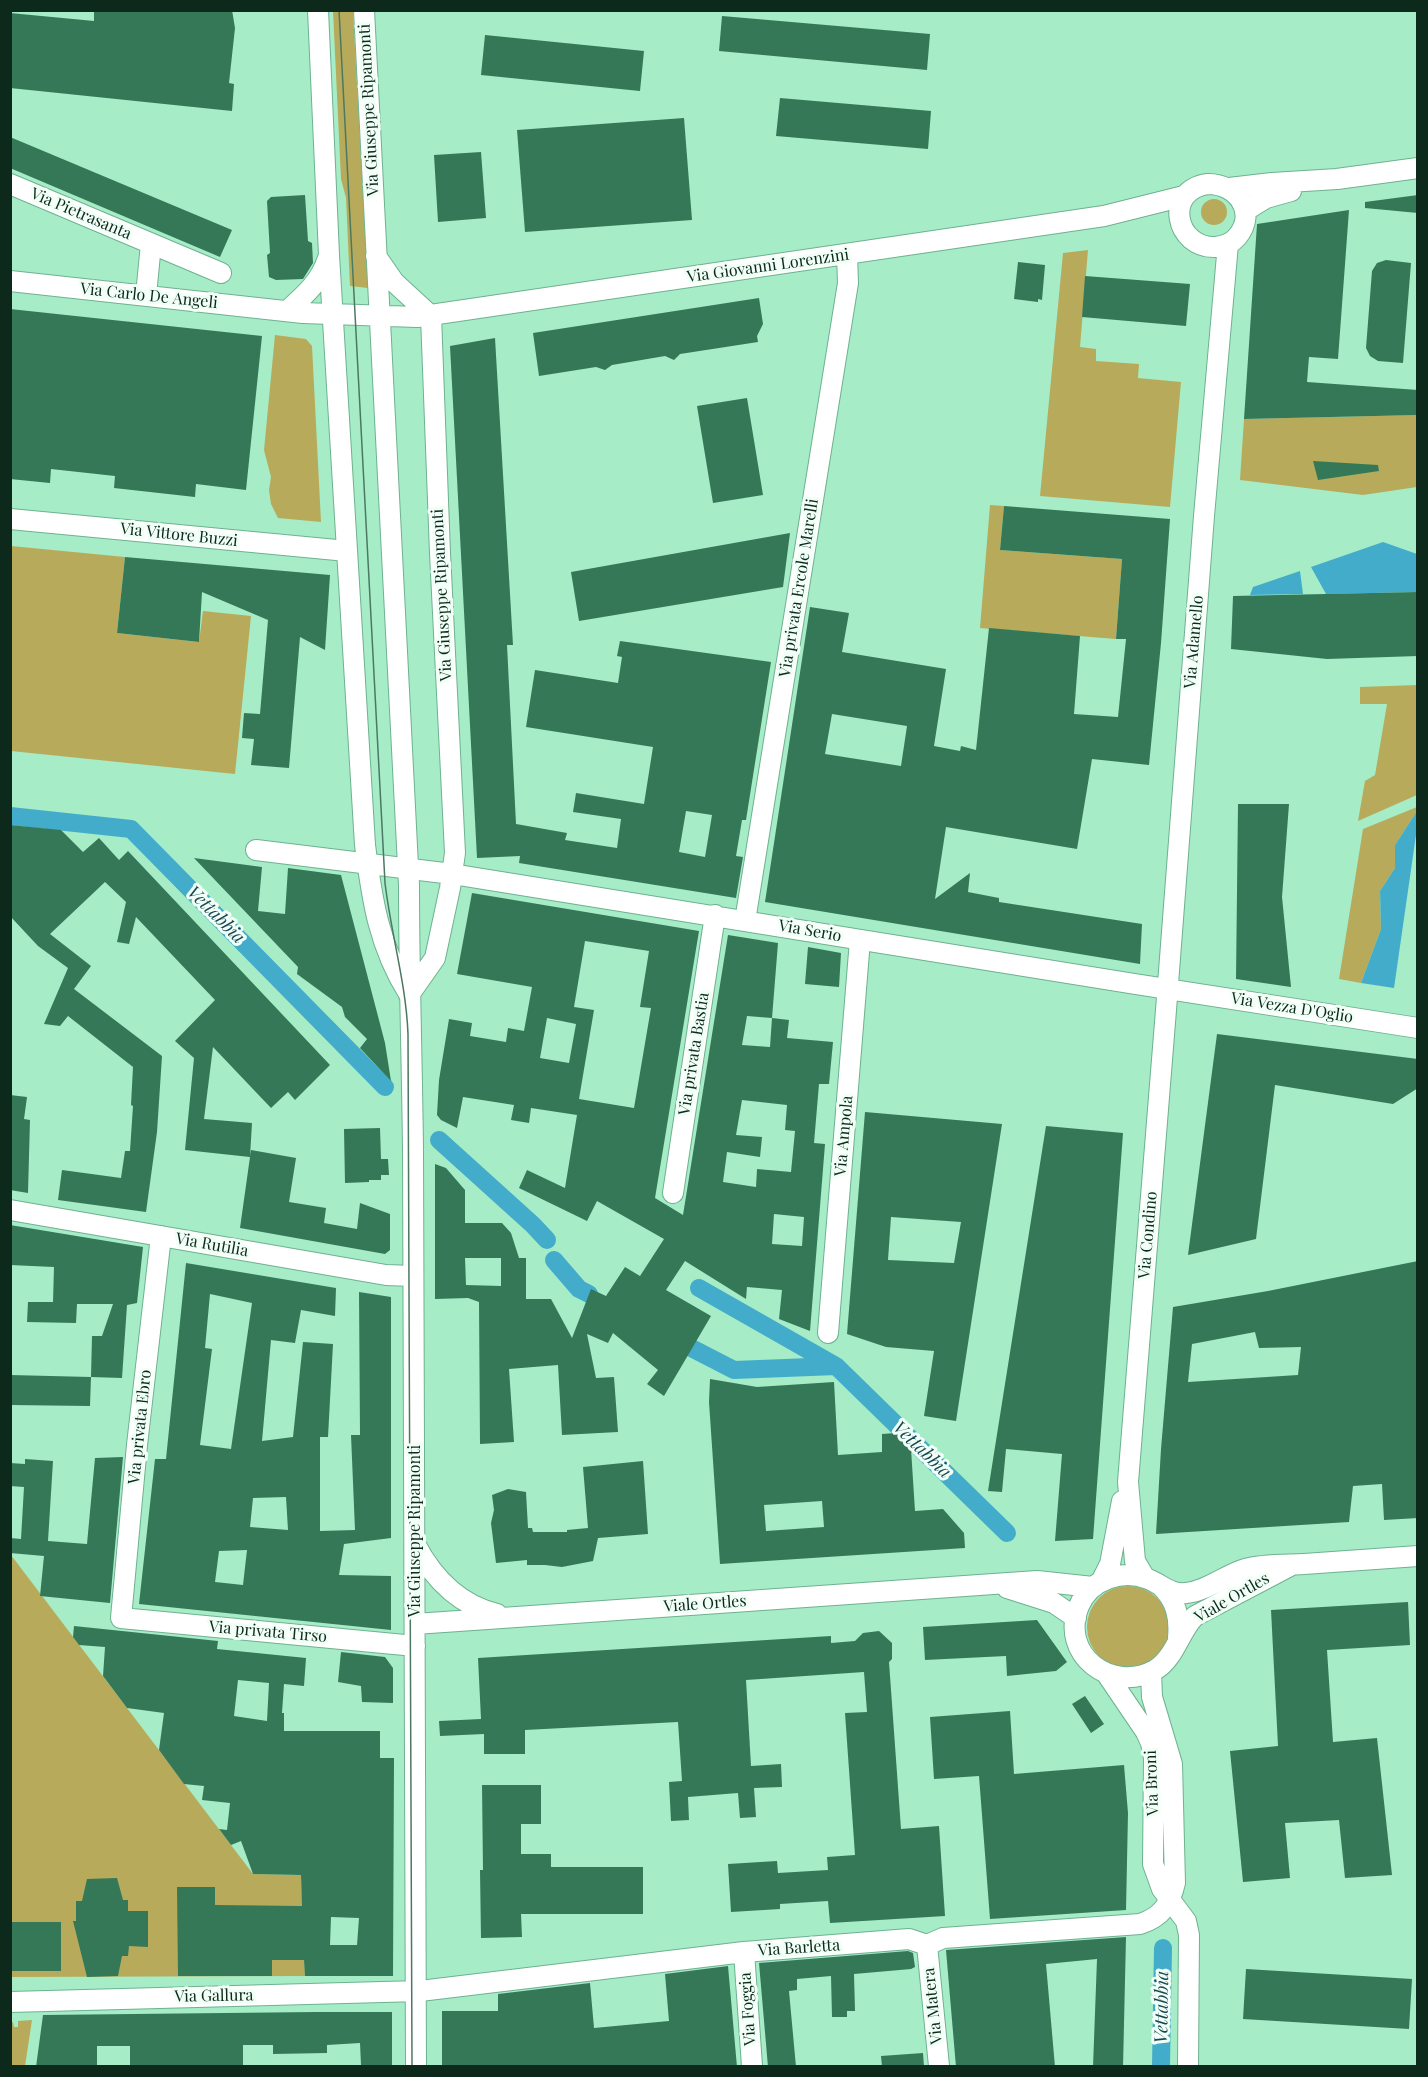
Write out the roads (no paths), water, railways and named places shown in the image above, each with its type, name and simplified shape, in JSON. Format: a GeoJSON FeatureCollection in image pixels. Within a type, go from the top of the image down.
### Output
{"type":"FeatureCollection","features":[{"type":"Feature","properties":{"kind":"street","name":"Via Giuseppe Ripamonti"},"geometry":{"type":"LineString","coordinates":[[318,10],[329,255],[367,863],[381,936],[394,972],[409,995]]}},
{"type":"Feature","properties":{"kind":"street","name":"Via Giuseppe Ripamonti"},"geometry":{"type":"LineString","coordinates":[[364,10],[408,868],[412,1054],[416,2067]]}},
{"type":"Feature","properties":{"kind":"street","name":"Via Giovanni Lorenzini"},"geometry":{"type":"LineString","coordinates":[[379,317],[431,316],[1104,216],[1184,196],[1192,189],[1204,184],[1222,185],[1229,188],[1337,179],[1418,168]]}},
{"type":"Feature","properties":{"kind":"street","name":"Via Giovanni Lorenzini"},"geometry":{"type":"LineString","coordinates":[[1245,211],[1274,195],[1337,179]]}},
{"type":"Feature","properties":{"kind":"street","name":"Via Pietrasanta"},"geometry":{"type":"LineString","coordinates":[[10,184],[221,273]]}},
{"type":"Feature","properties":{"kind":"street"},"geometry":{"type":"LineString","coordinates":[[1222,296],[1228,244],[1241,231],[1245,211],[1240,199],[1229,188]]}},
{"type":"Feature","properties":{"kind":"street"},"geometry":{"type":"LineString","coordinates":[[1184,196],[1181,203],[1180,220],[1182,227],[1190,237],[1208,246],[1228,244]]}},
{"type":"Feature","properties":{"kind":"street","name":"Via Giovanni Lorenzini"},"geometry":{"type":"LineString","coordinates":[[1104,216],[1152,215],[1180,220]]}},
{"type":"Feature","properties":{"kind":"street","name":"Via Pietrasanta"},"geometry":{"type":"LineString","coordinates":[[146,295],[151,244]]}},
{"type":"Feature","properties":{"kind":"street"},"geometry":{"type":"LineString","coordinates":[[1208,246],[1222,296]]}},
{"type":"Feature","properties":{"kind":"street","name":"Via privata Ercole Marelli"},"geometry":{"type":"LineString","coordinates":[[745,921],[846,295],[847,254]]}},
{"type":"Feature","properties":{"kind":"street"},"geometry":{"type":"LineString","coordinates":[[287,311],[322,276],[329,255]]}},
{"type":"Feature","properties":{"kind":"street"},"geometry":{"type":"LineString","coordinates":[[376,256],[394,282],[431,316]]}},
{"type":"Feature","properties":{"kind":"street","name":"Via Carlo De Angeli"},"geometry":{"type":"LineString","coordinates":[[10,281],[333,315]]}},
{"type":"Feature","properties":{"kind":"street","name":"Via Adamello"},"geometry":{"type":"LineString","coordinates":[[1167,988],[1222,296]]}},
{"type":"Feature","properties":{"kind":"street"},"geometry":{"type":"LineString","coordinates":[[333,315],[379,317]]}},
{"type":"Feature","properties":{"kind":"street","name":"Via Giuseppe Ripamonti"},"geometry":{"type":"LineString","coordinates":[[409,995],[435,958],[455,853],[431,316]]}},
{"type":"Feature","properties":{"kind":"street","name":"Via Vittore Buzzi"},"geometry":{"type":"LineString","coordinates":[[10,519],[347,551]]}},
{"type":"Feature","properties":{"kind":"street"},"geometry":{"type":"LineString","coordinates":[[256,850],[452,874]]}},
{"type":"Feature","properties":{"kind":"street","name":"Via Serio"},"geometry":{"type":"LineString","coordinates":[[452,874],[1167,988]]}},
{"type":"Feature","properties":{"kind":"street","name":"Via privata Bastia"},"geometry":{"type":"LineString","coordinates":[[673,1193],[715,915]]}},
{"type":"Feature","properties":{"kind":"street","name":"Via Ampola"},"geometry":{"type":"LineString","coordinates":[[828,1333],[860,940]]}},
{"type":"Feature","properties":{"kind":"street","name":"Via Vezza D'Oglio"},"geometry":{"type":"LineString","coordinates":[[1167,988],[1418,1028]]}},
{"type":"Feature","properties":{"kind":"street","name":"Via Condino"},"geometry":{"type":"LineString","coordinates":[[1153,1582],[1135,1562],[1128,1482],[1167,988]]}},
{"type":"Feature","properties":{"kind":"street","name":"Via Rutilia"},"geometry":{"type":"LineString","coordinates":[[10,1210],[386,1275],[413,1276]]}},
{"type":"Feature","properties":{"kind":"street","name":"Via privata Ebro"},"geometry":{"type":"LineString","coordinates":[[121,1618],[161,1236]]}},
{"type":"Feature","properties":{"kind":"street","name":"Via Condino"},"geometry":{"type":"LineString","coordinates":[[1097,1585],[1110,1564],[1120,1506],[1128,1482]]}},
{"type":"Feature","properties":{"kind":"street"},"geometry":{"type":"LineString","coordinates":[[414,1544],[436,1577],[459,1598],[487,1612],[511,1618]]}},
{"type":"Feature","properties":{"kind":"street","name":"Viale Ortles"},"geometry":{"type":"LineString","coordinates":[[415,1624],[1036,1581],[1097,1585],[1123,1575],[1153,1582],[1173,1592],[1184,1593],[1202,1588],[1246,1569],[1418,1556]]}},
{"type":"Feature","properties":{"kind":"street","name":"Viale Ortles"},"geometry":{"type":"LineString","coordinates":[[1151,1672],[1172,1654],[1186,1624],[1195,1616],[1292,1565]]}},
{"type":"Feature","properties":{"kind":"street","name":"Viale Ortles"},"geometry":{"type":"LineString","coordinates":[[1153,1582],[1167,1591],[1175,1605],[1179,1620],[1178,1638]]}},
{"type":"Feature","properties":{"kind":"street","name":"Viale Ortles"},"geometry":{"type":"LineString","coordinates":[[995,1585],[1054,1603],[1076,1618]]}},
{"type":"Feature","properties":{"kind":"street"},"geometry":{"type":"LineString","coordinates":[[1097,1585],[1081,1603],[1076,1618],[1076,1637],[1080,1650],[1089,1661],[1106,1673],[1129,1677],[1151,1672]]}},
{"type":"Feature","properties":{"kind":"street","name":"Via privata Tirso"},"geometry":{"type":"LineString","coordinates":[[121,1618],[415,1646]]}},
{"type":"Feature","properties":{"kind":"street","name":"Via Broni"},"geometry":{"type":"LineString","coordinates":[[1151,1672],[1152,1697],[1172,1764],[1175,1883],[1171,1900]]}},
{"type":"Feature","properties":{"kind":"street","name":"Via Broni"},"geometry":{"type":"LineString","coordinates":[[1106,1673],[1151,1743],[1154,1758],[1153,1864],[1162,1889],[1186,1921],[1189,1935],[1188,2067]]}},
{"type":"Feature","properties":{"kind":"street","name":"Via Barletta"},"geometry":{"type":"LineString","coordinates":[[417,1991],[744,1952],[909,1939],[927,1945],[943,1938],[1140,1924],[1156,1917],[1171,1900]]}},
{"type":"Feature","properties":{"kind":"street","name":"Via Matera"},"geometry":{"type":"LineString","coordinates":[[927,1945],[939,2067]]}},
{"type":"Feature","properties":{"kind":"street","name":"Via Foggia"},"geometry":{"type":"LineString","coordinates":[[744,1952],[752,2067]]}},
{"type":"Feature","properties":{"kind":"street","name":"Via Gallura"},"geometry":{"type":"LineString","coordinates":[[10,2002],[417,1991]]}},
{"type":"Feature","properties":{"kind":"water"},"geometry":{"type":"Polygon","coordinates":[[[1383,542],[1417,554],[1417,592],[1326,594],[1311,567],[1383,542]]]}},
{"type":"Feature","properties":{"kind":"water"},"geometry":{"type":"Polygon","coordinates":[[[1300,571],[1303,594],[1250,595],[1253,587],[1300,571]]]}},
{"type":"Feature","properties":{"kind":"water"},"geometry":{"type":"Polygon","coordinates":[[[1417,811],[1417,828],[1394,988],[1361,983],[1381,929],[1380,891],[1395,868],[1395,845],[1417,811]]]}},
{"type":"Feature","properties":{"kind":"waterway","name":"Vettabbia"},"geometry":{"type":"LineString","coordinates":[[10,816],[131,829],[385,1087]]}},
{"type":"Feature","properties":{"kind":"waterway","name":"Vettabbia"},"geometry":{"type":"LineString","coordinates":[[439,1140],[547,1240]]}},
{"type":"Feature","properties":{"kind":"waterway","name":"Vettabbia"},"geometry":{"type":"LineString","coordinates":[[554,1260],[579,1289],[589,1294]]}},
{"type":"Feature","properties":{"kind":"waterway","name":"Vettabbia"},"geometry":{"type":"LineString","coordinates":[[699,1288],[836,1366]]}},
{"type":"Feature","properties":{"kind":"waterway","name":"Vettabbia"},"geometry":{"type":"LineString","coordinates":[[670,1337],[734,1370],[836,1366],[1007,1533]]}},
{"type":"Feature","properties":{"kind":"waterway","name":"Vettabbia"},"geometry":{"type":"LineString","coordinates":[[1161,2066],[1163,1948]]}},
{"type":"Feature","properties":{"kind":"tram line"},"geometry":{"type":"LineString","coordinates":[[339,10],[385,883],[407,1015],[408,1034],[412,2066]]}}]}
